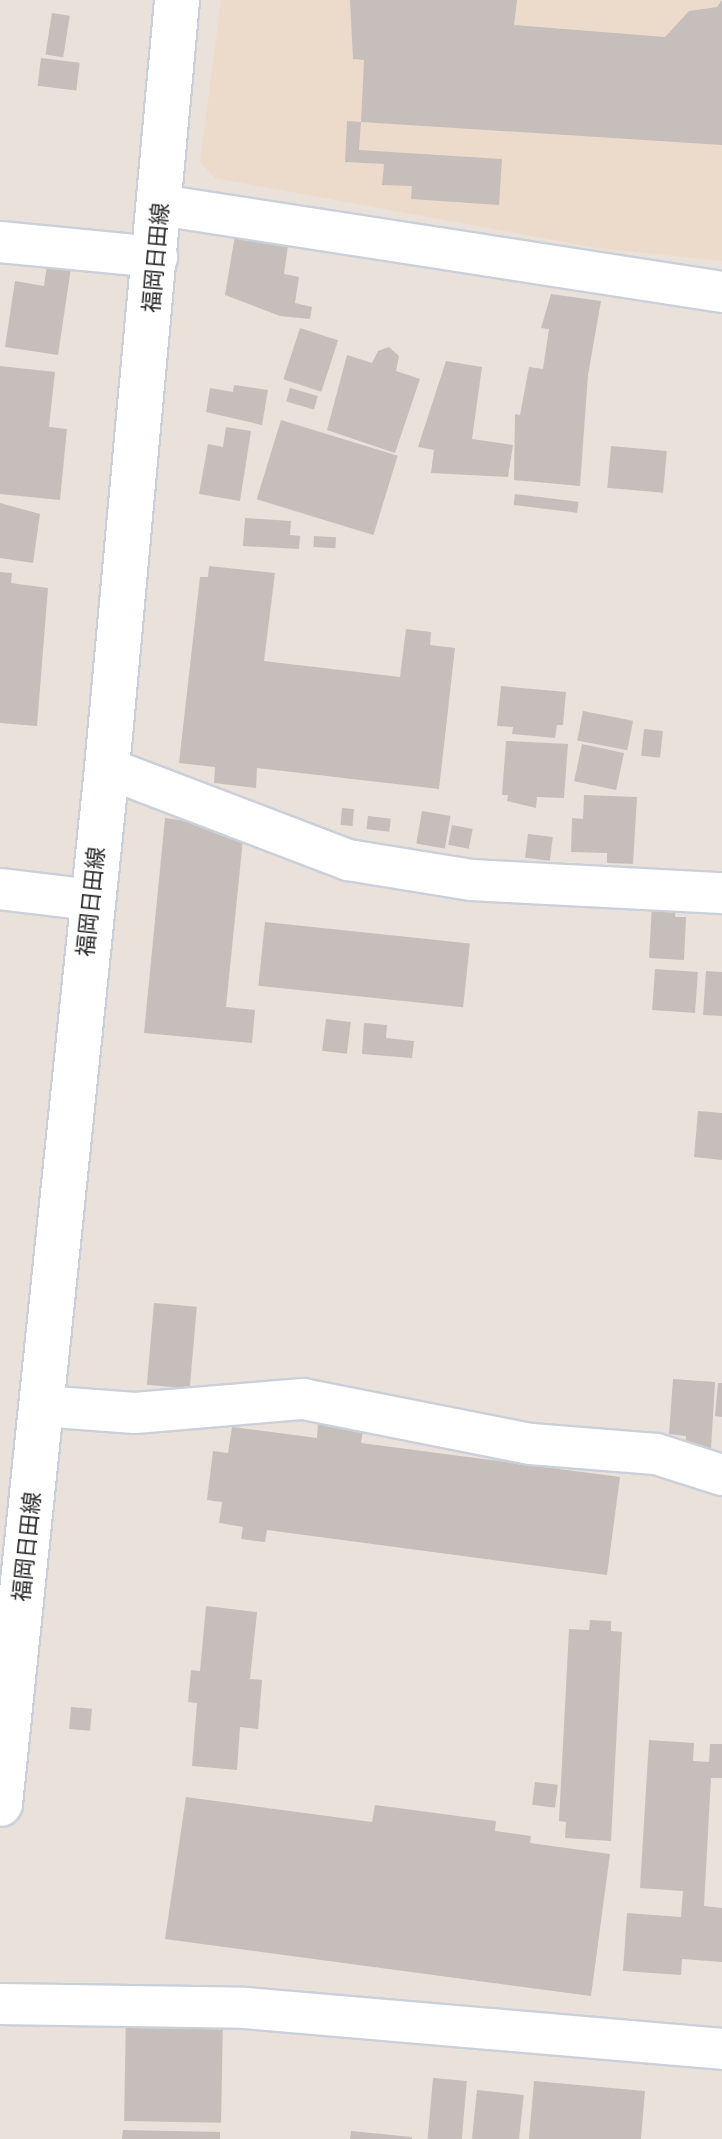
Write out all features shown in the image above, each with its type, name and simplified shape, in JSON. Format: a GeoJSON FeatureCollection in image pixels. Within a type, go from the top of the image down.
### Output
{"type":"FeatureCollection","features":[{"type":"Feature","properties":{"kind":"main road","name":"福岡日田線"},"geometry":{"type":"LineString","coordinates":[[0,1804],[107,768],[157,257],[177,0]]}},
{"type":"Feature","properties":{"kind":"street"},"geometry":{"type":"LineString","coordinates":[[160,205],[722,292]]}},
{"type":"Feature","properties":{"kind":"street"},"geometry":{"type":"LineString","coordinates":[[0,242],[157,257]]}},
{"type":"Feature","properties":{"kind":"street"},"geometry":{"type":"LineString","coordinates":[[107,768],[348,860],[471,880],[722,893]]}},
{"type":"Feature","properties":{"kind":"street"},"geometry":{"type":"LineString","coordinates":[[0,889],[91,900]]}},
{"type":"Feature","properties":{"kind":"street"},"geometry":{"type":"LineString","coordinates":[[41,1406],[135,1413],[303,1399],[531,1444],[656,1454],[722,1475]]}},
{"type":"Feature","properties":{"kind":"street"},"geometry":{"type":"LineString","coordinates":[[0,2004],[245,2008],[722,2049]]}},
{"type":"Feature","properties":{"kind":"shaded area"},"geometry":{"type":"Polygon","coordinates":[[[221,0],[722,0],[722,261],[597,248],[215,178],[200,162],[221,0]]]}},
{"type":"Feature","properties":{"kind":"building"},"geometry":{"type":"Polygon","coordinates":[[[350,0],[517,0],[514,25],[665,37],[689,11],[717,7],[722,0],[722,145],[361,122],[364,60],[353,59],[350,0]]]}},
{"type":"Feature","properties":{"kind":"building"},"geometry":{"type":"Polygon","coordinates":[[[52,13],[70,16],[63,57],[45,54],[52,13]]]}},
{"type":"Feature","properties":{"kind":"building"},"geometry":{"type":"Polygon","coordinates":[[[41,58],[80,63],[76,91],[38,86],[41,58]]]}},
{"type":"Feature","properties":{"kind":"building"},"geometry":{"type":"Polygon","coordinates":[[[347,121],[361,122],[359,150],[502,159],[499,205],[411,199],[412,186],[382,185],[384,164],[345,162],[347,121]]]}},
{"type":"Feature","properties":{"kind":"building"},"geometry":{"type":"Polygon","coordinates":[[[235,235],[288,245],[284,274],[299,277],[295,303],[312,307],[310,319],[280,316],[225,295],[235,235]]]}},
{"type":"Feature","properties":{"kind":"building"},"geometry":{"type":"Polygon","coordinates":[[[47,264],[71,268],[58,355],[5,347],[15,281],[44,286],[47,264]]]}},
{"type":"Feature","properties":{"kind":"building"},"geometry":{"type":"Polygon","coordinates":[[[551,294],[601,301],[588,375],[580,486],[514,480],[515,414],[520,415],[529,367],[543,369],[549,329],[541,328],[551,294]]]}},
{"type":"Feature","properties":{"kind":"building"},"geometry":{"type":"Polygon","coordinates":[[[300,328],[338,340],[321,392],[283,379],[300,328]]]}},
{"type":"Feature","properties":{"kind":"building"},"geometry":{"type":"Polygon","coordinates":[[[389,347],[399,356],[396,371],[420,379],[395,453],[327,430],[347,355],[372,363],[378,351],[389,347]]]}},
{"type":"Feature","properties":{"kind":"building"},"geometry":{"type":"Polygon","coordinates":[[[446,361],[482,367],[472,439],[513,445],[508,477],[431,473],[434,450],[418,447],[446,361]]]}},
{"type":"Feature","properties":{"kind":"building"},"geometry":{"type":"Polygon","coordinates":[[[0,366],[55,372],[49,427],[67,429],[60,500],[0,494],[0,366]]]}},
{"type":"Feature","properties":{"kind":"building"},"geometry":{"type":"Polygon","coordinates":[[[234,385],[268,390],[262,425],[206,412],[210,388],[233,392],[234,385]]]}},
{"type":"Feature","properties":{"kind":"building"},"geometry":{"type":"Polygon","coordinates":[[[290,388],[318,396],[314,409],[286,401],[290,388]]]}},
{"type":"Feature","properties":{"kind":"building"},"geometry":{"type":"Polygon","coordinates":[[[281,420],[398,456],[373,535],[257,499],[281,420]]]}},
{"type":"Feature","properties":{"kind":"building"},"geometry":{"type":"Polygon","coordinates":[[[226,427],[251,431],[240,501],[199,494],[208,444],[223,447],[226,427]]]}},
{"type":"Feature","properties":{"kind":"building"},"geometry":{"type":"Polygon","coordinates":[[[611,446],[667,451],[663,493],[607,488],[611,446]]]}},
{"type":"Feature","properties":{"kind":"building"},"geometry":{"type":"Polygon","coordinates":[[[515,494],[579,502],[577,513],[514,505],[515,494]]]}},
{"type":"Feature","properties":{"kind":"building"},"geometry":{"type":"Polygon","coordinates":[[[0,503],[40,514],[33,563],[0,558],[0,503]]]}},
{"type":"Feature","properties":{"kind":"building"},"geometry":{"type":"Polygon","coordinates":[[[245,518],[291,521],[290,535],[300,536],[299,549],[243,546],[245,518]]]}},
{"type":"Feature","properties":{"kind":"building"},"geometry":{"type":"Polygon","coordinates":[[[314,536],[336,537],[335,548],[313,547],[314,536]]]}},
{"type":"Feature","properties":{"kind":"building"},"geometry":{"type":"Polygon","coordinates":[[[209,566],[275,573],[264,661],[400,677],[406,629],[431,632],[430,645],[455,648],[439,789],[257,768],[256,788],[214,783],[215,767],[179,763],[200,577],[208,577],[209,566]]]}},
{"type":"Feature","properties":{"kind":"building"},"geometry":{"type":"Polygon","coordinates":[[[0,572],[12,573],[11,583],[48,588],[37,726],[0,723],[0,572]]]}},
{"type":"Feature","properties":{"kind":"building"},"geometry":{"type":"Polygon","coordinates":[[[501,686],[566,692],[563,725],[557,725],[555,738],[512,734],[513,727],[497,726],[501,686]]]}},
{"type":"Feature","properties":{"kind":"building"},"geometry":{"type":"Polygon","coordinates":[[[583,711],[633,721],[627,750],[577,740],[583,711]]]}},
{"type":"Feature","properties":{"kind":"building"},"geometry":{"type":"Polygon","coordinates":[[[644,729],[663,731],[660,758],[641,756],[644,729]]]}},
{"type":"Feature","properties":{"kind":"building"},"geometry":{"type":"Polygon","coordinates":[[[506,741],[568,744],[564,798],[537,797],[536,808],[507,801],[508,795],[502,795],[506,741]]]}},
{"type":"Feature","properties":{"kind":"building"},"geometry":{"type":"Polygon","coordinates":[[[582,744],[624,753],[616,790],[574,781],[582,744]]]}},
{"type":"Feature","properties":{"kind":"building"},"geometry":{"type":"Polygon","coordinates":[[[584,795],[637,797],[633,864],[607,863],[607,853],[571,852],[572,818],[583,819],[584,795]]]}},
{"type":"Feature","properties":{"kind":"building"},"geometry":{"type":"Polygon","coordinates":[[[342,808],[354,809],[352,826],[341,825],[342,808]]]}},
{"type":"Feature","properties":{"kind":"building"},"geometry":{"type":"Polygon","coordinates":[[[422,811],[451,816],[445,849],[416,843],[422,811]]]}},
{"type":"Feature","properties":{"kind":"building"},"geometry":{"type":"Polygon","coordinates":[[[368,816],[391,819],[389,832],[366,829],[368,816]]]}},
{"type":"Feature","properties":{"kind":"building"},"geometry":{"type":"Polygon","coordinates":[[[165,818],[244,829],[226,1007],[255,1010],[252,1043],[144,1033],[165,818]]]}},
{"type":"Feature","properties":{"kind":"building"},"geometry":{"type":"Polygon","coordinates":[[[452,825],[473,829],[469,849],[448,845],[452,825]]]}},
{"type":"Feature","properties":{"kind":"building"},"geometry":{"type":"Polygon","coordinates":[[[528,834],[553,837],[550,861],[525,858],[528,834]]]}},
{"type":"Feature","properties":{"kind":"building"},"geometry":{"type":"Polygon","coordinates":[[[652,904],[676,905],[675,917],[686,917],[684,960],[649,958],[652,904]]]}},
{"type":"Feature","properties":{"kind":"building"},"geometry":{"type":"Polygon","coordinates":[[[265,922],[470,944],[463,1007],[258,986],[265,922]]]}},
{"type":"Feature","properties":{"kind":"building"},"geometry":{"type":"Polygon","coordinates":[[[655,969],[698,972],[695,1013],[652,1010],[655,969]]]}},
{"type":"Feature","properties":{"kind":"building"},"geometry":{"type":"Polygon","coordinates":[[[706,971],[722,972],[722,1016],[703,1015],[706,971]]]}},
{"type":"Feature","properties":{"kind":"building"},"geometry":{"type":"Polygon","coordinates":[[[326,1019],[351,1022],[347,1054],[322,1051],[326,1019]]]}},
{"type":"Feature","properties":{"kind":"building"},"geometry":{"type":"Polygon","coordinates":[[[364,1023],[387,1025],[386,1038],[414,1041],[412,1058],[362,1054],[364,1023]]]}},
{"type":"Feature","properties":{"kind":"building"},"geometry":{"type":"Polygon","coordinates":[[[698,1111],[722,1113],[722,1160],[694,1157],[698,1111]]]}},
{"type":"Feature","properties":{"kind":"building"},"geometry":{"type":"Polygon","coordinates":[[[154,1303],[197,1307],[190,1388],[147,1385],[154,1303]]]}},
{"type":"Feature","properties":{"kind":"building"},"geometry":{"type":"Polygon","coordinates":[[[673,1379],[715,1382],[711,1449],[685,1447],[686,1436],[669,1434],[673,1379]]]}},
{"type":"Feature","properties":{"kind":"building"},"geometry":{"type":"Polygon","coordinates":[[[718,1383],[722,1383],[722,1417],[715,1416],[718,1383]]]}},
{"type":"Feature","properties":{"kind":"building"},"geometry":{"type":"Polygon","coordinates":[[[318,1423],[363,1429],[361,1443],[620,1477],[607,1575],[267,1530],[265,1542],[241,1539],[243,1527],[219,1523],[222,1502],[207,1500],[213,1451],[228,1453],[232,1427],[317,1438],[318,1423]]]}},
{"type":"Feature","properties":{"kind":"building"},"geometry":{"type":"Polygon","coordinates":[[[206,1606],[257,1612],[250,1679],[262,1680],[258,1729],[240,1727],[237,1770],[192,1766],[197,1703],[188,1702],[191,1670],[200,1671],[206,1606]]]}},
{"type":"Feature","properties":{"kind":"building"},"geometry":{"type":"Polygon","coordinates":[[[590,1620],[611,1621],[611,1631],[622,1632],[611,1841],[565,1838],[566,1822],[559,1821],[569,1629],[589,1630],[590,1620]]]}},
{"type":"Feature","properties":{"kind":"building"},"geometry":{"type":"Polygon","coordinates":[[[71,1707],[92,1709],[90,1731],[69,1729],[71,1707]]]}},
{"type":"Feature","properties":{"kind":"building"},"geometry":{"type":"Polygon","coordinates":[[[649,1740],[694,1743],[693,1761],[709,1762],[710,1744],[722,1744],[722,1778],[711,1778],[704,1906],[722,1908],[722,1962],[682,1959],[681,1975],[623,1971],[627,1913],[681,1917],[683,1891],[640,1888],[649,1740]]]}},
{"type":"Feature","properties":{"kind":"building"},"geometry":{"type":"Polygon","coordinates":[[[535,1782],[558,1785],[555,1808],[532,1805],[535,1782]]]}},
{"type":"Feature","properties":{"kind":"building"},"geometry":{"type":"Polygon","coordinates":[[[186,1797],[372,1822],[375,1805],[496,1821],[495,1831],[531,1836],[530,1843],[610,1854],[591,1996],[165,1939],[186,1797]]]}},
{"type":"Feature","properties":{"kind":"building"},"geometry":{"type":"Polygon","coordinates":[[[126,2012],[223,2014],[221,2123],[124,2121],[126,2012]]]}},
{"type":"Feature","properties":{"kind":"building"},"geometry":{"type":"Polygon","coordinates":[[[433,2078],[467,2081],[462,2139],[428,2139],[433,2078]]]}},
{"type":"Feature","properties":{"kind":"building"},"geometry":{"type":"Polygon","coordinates":[[[534,2081],[645,2091],[641,2139],[529,2139],[534,2081]]]}},
{"type":"Feature","properties":{"kind":"building"},"geometry":{"type":"Polygon","coordinates":[[[477,2090],[524,2095],[519,2139],[472,2139],[477,2090]]]}},
{"type":"Feature","properties":{"kind":"building"},"geometry":{"type":"Polygon","coordinates":[[[123,2130],[220,2132],[220,2139],[122,2139],[123,2130]]]}},
{"type":"Feature","properties":{"kind":"building"},"geometry":{"type":"Polygon","coordinates":[[[351,2131],[412,2137],[412,2139],[350,2139],[351,2131]]]}}]}
